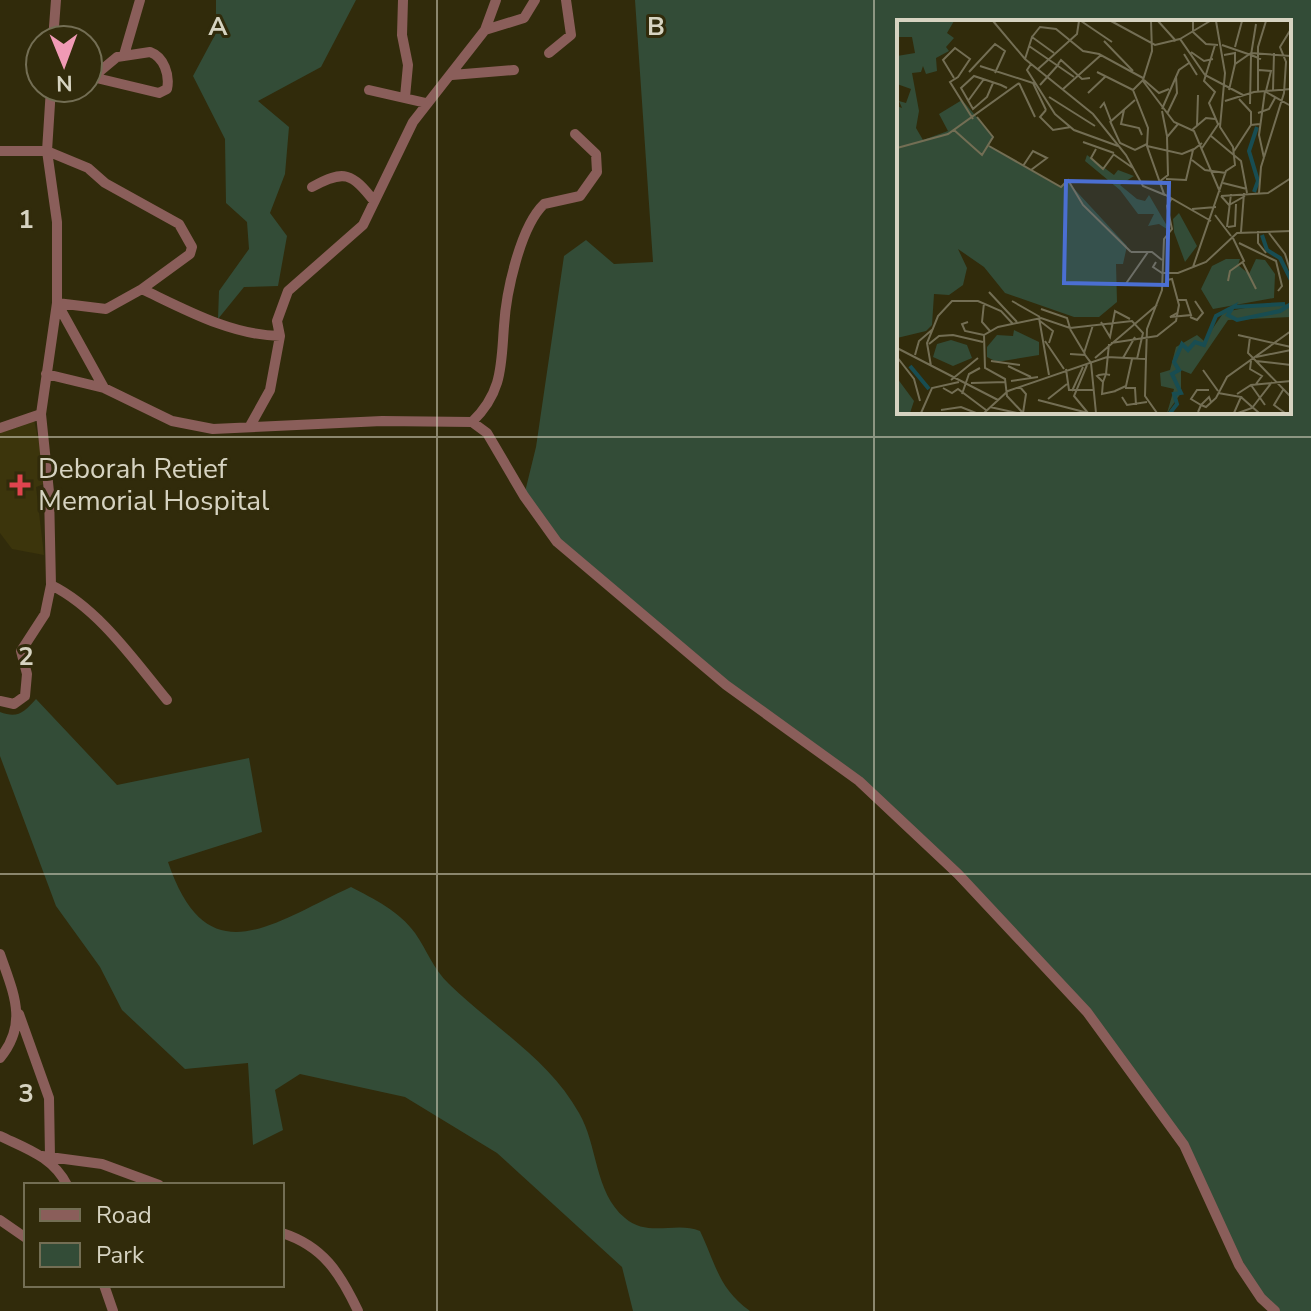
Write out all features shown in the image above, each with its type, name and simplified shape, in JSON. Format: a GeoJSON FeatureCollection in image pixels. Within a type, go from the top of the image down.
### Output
{"type":"FeatureCollection","features":[{"type":"Feature","properties":{"kind":"street"},"geometry":{"type":"LineString","coordinates":[[54,24],[56,0]]}},
{"type":"Feature","properties":{"kind":"street"},"geometry":{"type":"LineString","coordinates":[[124,55],[128,32],[140,0]]}},
{"type":"Feature","properties":{"kind":"street"},"geometry":{"type":"LineString","coordinates":[[403,0],[402,35],[408,65],[405,97]]}},
{"type":"Feature","properties":{"kind":"street"},"geometry":{"type":"LineString","coordinates":[[250,426],[270,390],[280,336],[277,321],[288,291],[347,243],[363,225],[426,103],[452,75],[485,30],[496,0]]}},
{"type":"Feature","properties":{"kind":"street"},"geometry":{"type":"LineString","coordinates":[[485,30],[524,18],[535,0]]}},
{"type":"Feature","properties":{"kind":"street"},"geometry":{"type":"LineString","coordinates":[[549,53],[571,35],[572,21],[566,0]]}},
{"type":"Feature","properties":{"kind":"street"},"geometry":{"type":"LineString","coordinates":[[104,67],[124,55],[156,54],[168,74],[167,89],[159,93],[104,80]]}},
{"type":"Feature","properties":{"kind":"street"},"geometry":{"type":"LineString","coordinates":[[452,75],[514,70]]}},
{"type":"Feature","properties":{"kind":"street"},"geometry":{"type":"LineString","coordinates":[[369,90],[426,103]]}},
{"type":"Feature","properties":{"kind":"street"},"geometry":{"type":"LineString","coordinates":[[0,701],[14,704],[25,696],[27,674],[21,651],[45,614],[51,585],[49,492],[41,414],[57,303],[57,222],[47,151],[50,104]]}},
{"type":"Feature","properties":{"kind":"street"},"geometry":{"type":"LineString","coordinates":[[472,422],[483,411],[502,373],[504,324],[527,228],[544,204],[580,196],[597,172],[596,154],[575,134]]}},
{"type":"Feature","properties":{"kind":"street"},"geometry":{"type":"LineString","coordinates":[[0,151],[47,151],[88,168],[105,183],[184,230],[192,247],[190,254],[142,289],[106,309],[57,303]]}},
{"type":"Feature","properties":{"kind":"street"},"geometry":{"type":"LineString","coordinates":[[312,187],[330,177],[346,175],[361,184],[374,201]]}},
{"type":"Feature","properties":{"kind":"street"},"geometry":{"type":"LineString","coordinates":[[142,289],[211,321],[256,335],[280,336]]}},
{"type":"Feature","properties":{"kind":"street"},"geometry":{"type":"LineString","coordinates":[[57,303],[104,388]]}},
{"type":"Feature","properties":{"kind":"street"},"geometry":{"type":"LineString","coordinates":[[46,374],[104,388],[172,421],[196,428],[472,422],[493,440],[524,496],[557,542],[726,685],[859,781],[958,874],[1087,1012],[1184,1145],[1239,1265],[1261,1298],[1275,1311]]}},
{"type":"Feature","properties":{"kind":"street"},"geometry":{"type":"LineString","coordinates":[[0,428],[41,414]]}},
{"type":"Feature","properties":{"kind":"street"},"geometry":{"type":"LineString","coordinates":[[51,585],[84,607],[167,700]]}},
{"type":"Feature","properties":{"kind":"street"},"geometry":{"type":"LineString","coordinates":[[0,954],[49,1098],[46,1156],[66,1183]]}},
{"type":"Feature","properties":{"kind":"street"},"geometry":{"type":"LineString","coordinates":[[0,1058],[15,1036],[19,1014]]}},
{"type":"Feature","properties":{"kind":"street"},"geometry":{"type":"LineString","coordinates":[[0,1136],[46,1156],[102,1164],[154,1183]]}},
{"type":"Feature","properties":{"kind":"street"},"geometry":{"type":"LineString","coordinates":[[0,1220],[24,1237]]}},
{"type":"Feature","properties":{"kind":"street"},"geometry":{"type":"LineString","coordinates":[[284,1234],[313,1245],[328,1260],[358,1311]]}},
{"type":"Feature","properties":{"kind":"street"},"geometry":{"type":"LineString","coordinates":[[105,1287],[113,1311]]}},
{"type":"Feature","properties":{"kind":"shaded area","name":"Deborah Retief Memorial Hospital"},"geometry":{"type":"Polygon","coordinates":[[[33,416],[44,464],[44,484],[36,487],[44,555],[12,549],[0,533],[0,428],[33,416]]]}},
{"type":"Feature","properties":{"kind":"green space"},"geometry":{"type":"Polygon","coordinates":[[[216,0],[356,0],[321,67],[258,101],[289,127],[285,174],[270,213],[287,236],[278,286],[244,287],[218,319],[219,291],[249,249],[247,222],[226,203],[225,139],[193,76],[216,33],[216,0]]]}},
{"type":"Feature","properties":{"kind":"green space"},"geometry":{"type":"Polygon","coordinates":[[[635,0],[1311,0],[1311,1311],[1275,1311],[1261,1298],[1191,1158],[1087,1012],[859,781],[726,685],[557,542],[524,496],[536,447],[564,256],[586,240],[614,264],[653,262],[635,0]]]}},
{"type":"Feature","properties":{"kind":"green space"},"geometry":{"type":"Polygon","coordinates":[[[36,699],[117,785],[249,758],[262,832],[168,862],[184,898],[202,920],[222,930],[244,932],[268,926],[351,887],[394,912],[415,933],[443,978],[519,1044],[567,1094],[585,1126],[602,1182],[615,1207],[625,1218],[643,1227],[700,1231],[724,1284],[750,1311],[633,1311],[622,1267],[497,1153],[405,1097],[300,1074],[275,1090],[283,1130],[253,1145],[248,1063],[185,1069],[122,1010],[100,967],[56,906],[0,756],[0,712],[20,713],[36,699]]]}},
{"type":"Feature","properties":{"kind":"place","name":"Deborah Retief Memorial Hospital"},"geometry":{"type":"Point","coordinates":[20,485]}}]}
